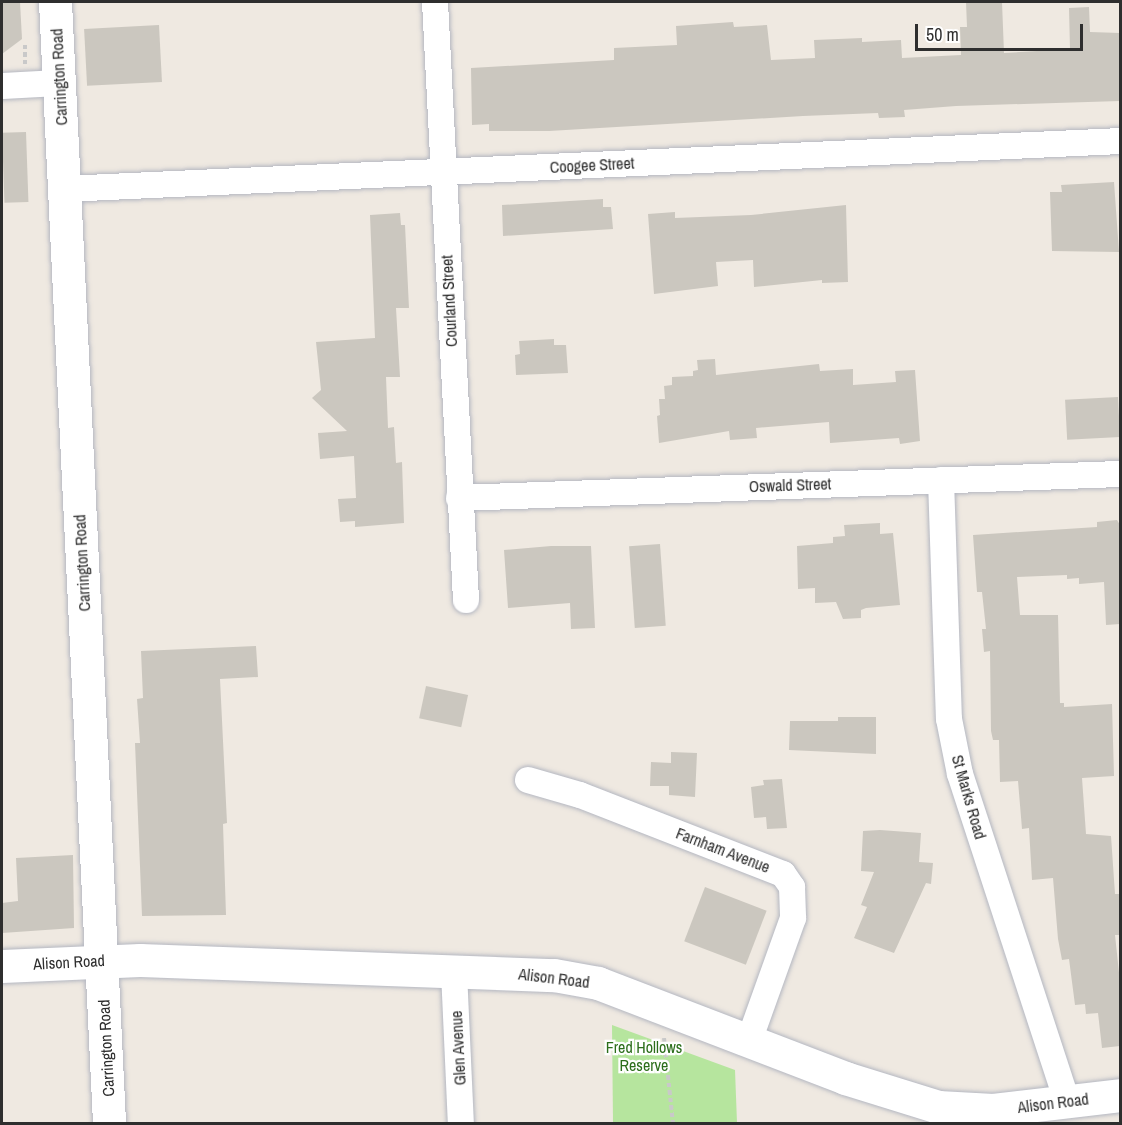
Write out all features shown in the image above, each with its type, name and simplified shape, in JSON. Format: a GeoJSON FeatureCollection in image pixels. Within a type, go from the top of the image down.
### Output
{"type":"FeatureCollection","features":[{"type":"Feature","properties":{"kind":"main road","name":"Carrington Road"},"geometry":{"type":"LineString","coordinates":[[56,2],[109,1124]]}},
{"type":"Feature","properties":{"kind":"main road","name":"Alison Road"},"geometry":{"type":"LineString","coordinates":[[2,966],[101,960],[554,975],[598,983],[845,1078],[938,1107],[993,1110],[1120,1095]]}},
{"type":"Feature","properties":{"kind":"street","name":"Courland Street"},"geometry":{"type":"LineString","coordinates":[[435,2],[442,172],[466,600]]}},
{"type":"Feature","properties":{"kind":"street"},"geometry":{"type":"LineString","coordinates":[[2,86],[59,83]]}},
{"type":"Feature","properties":{"kind":"street","name":"Coogee Street"},"geometry":{"type":"LineString","coordinates":[[64,189],[1120,141]]}},
{"type":"Feature","properties":{"kind":"street","name":"Oswald Street"},"geometry":{"type":"LineString","coordinates":[[459,498],[1120,474]]}},
{"type":"Feature","properties":{"kind":"street","name":"St Marks Road"},"geometry":{"type":"LineString","coordinates":[[941,480],[949,719],[956,752],[1067,1101]]}},
{"type":"Feature","properties":{"kind":"street","name":"Farnham Avenue"},"geometry":{"type":"LineString","coordinates":[[528,780],[580,795],[783,874],[792,887],[793,918],[749,1041]]}},
{"type":"Feature","properties":{"kind":"street","name":"Glen Avenue"},"geometry":{"type":"LineString","coordinates":[[454,972],[461,1124]]}},
{"type":"Feature","properties":{"kind":"path","name":"Carrington Road"},"geometry":{"type":"LineString","coordinates":[[25,42],[25,64]]}},
{"type":"Feature","properties":{"kind":"path"},"geometry":{"type":"LineString","coordinates":[[664,1038],[673,1124]]}},
{"type":"Feature","properties":{"kind":"green space","name":"Fred Hollows Reserve"},"geometry":{"type":"Polygon","coordinates":[[[612,1025],[735,1070],[737,1123],[613,1123],[612,1025]]]}},
{"type":"Feature","properties":{"kind":"building"},"geometry":{"type":"Polygon","coordinates":[[[2,2],[20,2],[22,39],[2,54],[2,2]]]}},
{"type":"Feature","properties":{"kind":"building"},"geometry":{"type":"Polygon","coordinates":[[[966,2],[1002,2],[1004,53],[1070,49],[1069,8],[1089,7],[1090,32],[1120,33],[1120,101],[956,106],[904,110],[905,117],[879,118],[878,113],[549,131],[489,131],[489,124],[472,125],[471,68],[614,60],[614,48],[677,45],[676,26],[733,22],[734,27],[767,25],[771,60],[815,58],[814,40],[862,38],[862,42],[901,40],[902,58],[961,55],[960,27],[967,27],[966,2]]]}},
{"type":"Feature","properties":{"kind":"building"},"geometry":{"type":"Polygon","coordinates":[[[159,25],[162,82],[87,86],[84,29],[159,25]]]}},
{"type":"Feature","properties":{"kind":"building"},"geometry":{"type":"Polygon","coordinates":[[[26,132],[28,202],[4,203],[2,133],[26,132]]]}},
{"type":"Feature","properties":{"kind":"building"},"geometry":{"type":"Polygon","coordinates":[[[1114,182],[1119,252],[1052,251],[1050,192],[1062,192],[1061,185],[1114,182]]]}},
{"type":"Feature","properties":{"kind":"building"},"geometry":{"type":"Polygon","coordinates":[[[603,199],[603,207],[611,207],[613,229],[503,236],[502,205],[603,199]]]}},
{"type":"Feature","properties":{"kind":"building"},"geometry":{"type":"Polygon","coordinates":[[[846,205],[848,282],[822,283],[822,280],[754,287],[753,260],[716,262],[718,286],[654,294],[648,214],[675,212],[675,218],[751,215],[846,205]]]}},
{"type":"Feature","properties":{"kind":"building"},"geometry":{"type":"Polygon","coordinates":[[[400,213],[401,225],[405,225],[409,308],[396,308],[400,377],[386,377],[388,428],[394,427],[396,463],[402,462],[404,523],[355,527],[355,521],[340,522],[338,499],[356,498],[354,456],[320,459],[318,433],[347,431],[312,398],[321,390],[316,342],[375,338],[370,215],[400,213]]]}},
{"type":"Feature","properties":{"kind":"building"},"geometry":{"type":"Polygon","coordinates":[[[554,339],[554,345],[566,345],[568,373],[516,375],[515,355],[520,354],[519,341],[554,339]]]}},
{"type":"Feature","properties":{"kind":"building"},"geometry":{"type":"Polygon","coordinates":[[[715,359],[716,375],[819,364],[820,371],[853,369],[853,385],[896,382],[895,371],[915,370],[920,441],[900,444],[899,438],[830,443],[829,422],[756,428],[757,438],[730,440],[729,431],[659,443],[657,416],[660,415],[659,399],[665,399],[664,386],[672,385],[672,377],[693,376],[693,371],[698,370],[697,360],[715,359]]]}},
{"type":"Feature","properties":{"kind":"building"},"geometry":{"type":"Polygon","coordinates":[[[1118,397],[1120,437],[1067,440],[1065,400],[1118,397]]]}},
{"type":"Feature","properties":{"kind":"building"},"geometry":{"type":"Polygon","coordinates":[[[1117,520],[1120,525],[1120,624],[1106,625],[1104,582],[1079,584],[1079,578],[1067,579],[1067,575],[1017,577],[1020,615],[1058,615],[1060,703],[1064,703],[1064,707],[1112,704],[1114,776],[1082,778],[1086,834],[1111,836],[1115,894],[1120,894],[1120,935],[1115,935],[1120,982],[1120,1046],[1102,1048],[1098,1013],[1086,1014],[1085,1004],[1075,1005],[1069,959],[1062,960],[1053,878],[1032,880],[1029,828],[1022,829],[1018,781],[1000,782],[999,740],[993,740],[991,731],[990,651],[984,652],[982,629],[986,629],[982,592],[977,592],[973,535],[1097,527],[1097,522],[1117,520]]]}},
{"type":"Feature","properties":{"kind":"building"},"geometry":{"type":"Polygon","coordinates":[[[880,523],[880,534],[893,533],[900,605],[866,608],[861,610],[861,618],[843,619],[836,602],[815,603],[815,588],[798,589],[797,546],[833,543],[833,537],[845,536],[844,525],[880,523]]]}},
{"type":"Feature","properties":{"kind":"building"},"geometry":{"type":"Polygon","coordinates":[[[660,544],[666,626],[635,628],[629,546],[660,544]]]}},
{"type":"Feature","properties":{"kind":"building"},"geometry":{"type":"Polygon","coordinates":[[[551,546],[591,546],[595,628],[571,629],[570,603],[508,608],[504,550],[551,546]]]}},
{"type":"Feature","properties":{"kind":"building"},"geometry":{"type":"Polygon","coordinates":[[[256,646],[258,677],[220,679],[227,823],[223,824],[226,915],[142,916],[135,743],[140,743],[137,699],[143,698],[141,651],[256,646]]]}},
{"type":"Feature","properties":{"kind":"building"},"geometry":{"type":"Polygon","coordinates":[[[426,686],[468,695],[461,727],[419,718],[426,686]]]}},
{"type":"Feature","properties":{"kind":"building"},"geometry":{"type":"Polygon","coordinates":[[[838,717],[876,717],[876,754],[789,750],[790,721],[838,721],[838,717]]]}},
{"type":"Feature","properties":{"kind":"building"},"geometry":{"type":"Polygon","coordinates":[[[671,752],[697,753],[695,797],[669,795],[669,786],[650,786],[651,762],[671,763],[671,752]]]}},
{"type":"Feature","properties":{"kind":"building"},"geometry":{"type":"Polygon","coordinates":[[[782,779],[787,828],[767,829],[766,817],[754,818],[751,787],[764,785],[763,780],[782,779]]]}},
{"type":"Feature","properties":{"kind":"building"},"geometry":{"type":"Polygon","coordinates":[[[863,831],[921,833],[919,862],[933,863],[931,884],[926,883],[894,953],[854,938],[867,907],[861,905],[874,872],[861,871],[863,831]]]}},
{"type":"Feature","properties":{"kind":"building"},"geometry":{"type":"Polygon","coordinates":[[[73,855],[74,928],[2,933],[2,903],[18,901],[16,858],[73,855]]]}},
{"type":"Feature","properties":{"kind":"building"},"geometry":{"type":"Polygon","coordinates":[[[705,887],[767,911],[746,965],[684,941],[705,887]]]}}]}
